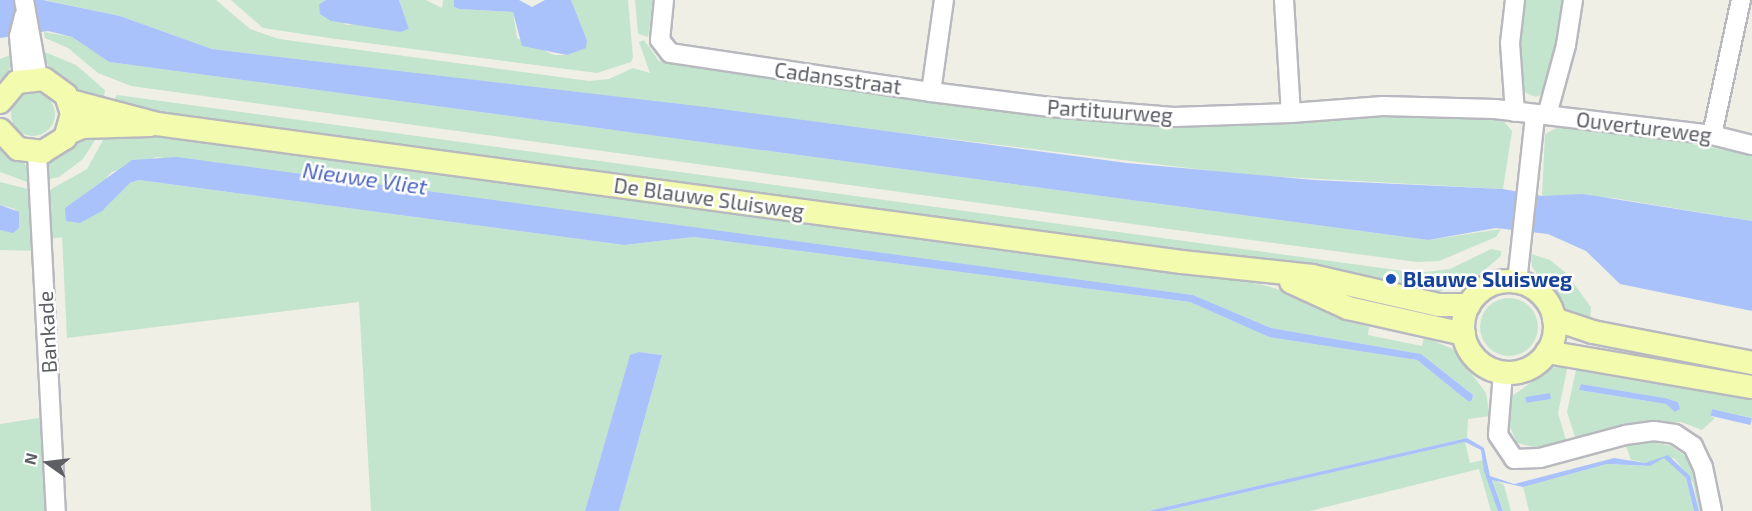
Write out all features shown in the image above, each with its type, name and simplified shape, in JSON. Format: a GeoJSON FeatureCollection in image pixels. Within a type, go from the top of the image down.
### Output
{"type":"FeatureCollection","features":[{"type":"Feature","properties":{"kind":"main road"},"geometry":{"type":"LineString","coordinates":[[0,130],[18,149],[37,153],[55,147],[68,133],[72,114],[70,101],[57,85],[30,79],[1,97]]}},
{"type":"Feature","properties":{"kind":"main road","name":"De Blauwe Sluisweg"},"geometry":{"type":"LineString","coordinates":[[70,101],[157,124],[1260,271],[1312,276],[1439,305],[1469,305]]}},
{"type":"Feature","properties":{"kind":"main road","name":"De Blauwe Sluisweg"},"geometry":{"type":"LineString","coordinates":[[68,133],[82,127],[120,129],[157,124]]}},
{"type":"Feature","properties":{"kind":"main road","name":"De Blauwe Sluisweg"},"geometry":{"type":"LineString","coordinates":[[1260,271],[1348,308],[1464,334]]}},
{"type":"Feature","properties":{"kind":"main road"},"geometry":{"type":"LineString","coordinates":[[1518,282],[1545,299],[1554,319],[1552,342],[1547,352],[1533,367],[1503,373],[1477,360],[1464,334],[1469,305],[1490,286],[1518,282]]}},
{"type":"Feature","properties":{"kind":"main road"},"geometry":{"type":"LineString","coordinates":[[1554,319],[1593,332],[1752,363]]}},
{"type":"Feature","properties":{"kind":"main road"},"geometry":{"type":"LineString","coordinates":[[1547,352],[1752,387]]}},
{"type":"Feature","properties":{"kind":"street","name":"Cadansstraat"},"geometry":{"type":"LineString","coordinates":[[664,0],[660,40],[670,53],[931,92],[944,0]]}},
{"type":"Feature","properties":{"kind":"street"},"geometry":{"type":"LineString","coordinates":[[1284,0],[1291,113]]}},
{"type":"Feature","properties":{"kind":"street"},"geometry":{"type":"LineString","coordinates":[[1515,0],[1510,43],[1515,112]]}},
{"type":"Feature","properties":{"kind":"street"},"geometry":{"type":"LineString","coordinates":[[1518,282],[1532,150],[1541,115],[1566,45],[1573,0]]}},
{"type":"Feature","properties":{"kind":"street"},"geometry":{"type":"LineString","coordinates":[[1712,135],[1741,0]]}},
{"type":"Feature","properties":{"kind":"street"},"geometry":{"type":"LineString","coordinates":[[24,8],[30,79]]}},
{"type":"Feature","properties":{"kind":"street","name":"Partituurweg"},"geometry":{"type":"LineString","coordinates":[[931,92],[1050,107],[1174,117],[1291,113],[1383,106],[1541,115]]}},
{"type":"Feature","properties":{"kind":"street","name":"Ouvertureweg"},"geometry":{"type":"LineString","coordinates":[[1541,115],[1712,135],[1752,145]]}},
{"type":"Feature","properties":{"kind":"street","name":"Bankade"},"geometry":{"type":"LineString","coordinates":[[37,153],[56,511]]}},
{"type":"Feature","properties":{"kind":"street"},"geometry":{"type":"LineString","coordinates":[[1503,373],[1498,435],[1514,459],[1540,458],[1625,435],[1654,431],[1675,434],[1693,446],[1703,467],[1712,511]]}},
{"type":"Feature","properties":{"kind":"green space"},"geometry":{"type":"Polygon","coordinates":[[[45,0],[216,0],[250,29],[279,39],[589,81],[609,79],[633,68],[650,73],[639,42],[644,40],[659,61],[1063,118],[1178,125],[1246,125],[1422,115],[1501,118],[1512,131],[1503,189],[1245,175],[212,49],[120,16],[45,0]]]}},
{"type":"Feature","properties":{"kind":"green space"},"geometry":{"type":"Polygon","coordinates":[[[231,0],[326,0],[319,4],[346,25],[364,23],[401,32],[409,29],[399,0],[426,0],[442,8],[443,0],[454,0],[454,7],[459,9],[513,12],[517,38],[554,55],[567,55],[587,40],[571,0],[628,0],[633,57],[631,62],[597,73],[329,38],[263,28],[231,0]]]}},
{"type":"Feature","properties":{"kind":"green space"},"geometry":{"type":"Polygon","coordinates":[[[635,0],[654,0],[648,37],[638,34],[635,0]]]}},
{"type":"Feature","properties":{"kind":"green space"},"geometry":{"type":"Polygon","coordinates":[[[1524,0],[1568,0],[1547,91],[1536,97],[1526,93],[1519,82],[1524,0]]]}},
{"type":"Feature","properties":{"kind":"green space"},"geometry":{"type":"Polygon","coordinates":[[[44,32],[72,37],[109,62],[1428,240],[1501,229],[1496,237],[1439,261],[1417,262],[1176,230],[131,86],[98,73],[68,48],[45,38],[44,32]]]}},
{"type":"Feature","properties":{"kind":"green space"},"geometry":{"type":"Polygon","coordinates":[[[40,50],[76,65],[105,90],[103,103],[76,92],[48,65],[40,50]]]}},
{"type":"Feature","properties":{"kind":"green space"},"geometry":{"type":"Polygon","coordinates":[[[15,53],[8,74],[0,80],[0,59],[15,53]]]}},
{"type":"Feature","properties":{"kind":"green space"},"geometry":{"type":"Polygon","coordinates":[[[33,92],[48,99],[55,114],[48,129],[33,136],[18,129],[11,114],[18,99],[33,92]]]}},
{"type":"Feature","properties":{"kind":"green space"},"geometry":{"type":"Polygon","coordinates":[[[117,95],[1418,273],[1450,269],[1491,249],[1501,251],[1501,256],[1468,284],[1437,292],[1354,277],[131,110],[110,105],[117,95]]]}},
{"type":"Feature","properties":{"kind":"green space"},"geometry":{"type":"Polygon","coordinates":[[[1563,125],[1628,132],[1752,155],[1752,221],[1613,198],[1542,196],[1545,134],[1563,125]]]}},
{"type":"Feature","properties":{"kind":"green space"},"geometry":{"type":"Polygon","coordinates":[[[107,133],[179,137],[1259,284],[1288,292],[1333,316],[1369,327],[1368,335],[1422,346],[1424,337],[1453,349],[1486,393],[1490,416],[1468,419],[1467,438],[1148,511],[619,511],[662,355],[639,352],[630,356],[585,511],[371,511],[359,302],[67,338],[62,237],[49,239],[48,191],[87,169],[107,133]],[[157,157],[112,172],[95,190],[65,208],[139,180],[624,245],[694,237],[1190,302],[1269,337],[1417,360],[1469,402],[1472,400],[1473,395],[1421,354],[1271,328],[1193,295],[157,157]]]}},
{"type":"Feature","properties":{"kind":"green space"},"geometry":{"type":"Polygon","coordinates":[[[99,134],[83,159],[59,177],[45,180],[48,165],[59,153],[80,137],[99,134]]]}},
{"type":"Feature","properties":{"kind":"green space"},"geometry":{"type":"Polygon","coordinates":[[[0,147],[25,164],[36,181],[27,182],[0,172],[0,147]]]}},
{"type":"Feature","properties":{"kind":"green space"},"geometry":{"type":"Polygon","coordinates":[[[0,182],[32,190],[36,251],[0,250],[0,230],[13,232],[19,228],[15,209],[0,205],[0,182]]]}},
{"type":"Feature","properties":{"kind":"green space"},"geometry":{"type":"Polygon","coordinates":[[[1531,254],[1550,260],[1566,273],[1591,307],[1590,320],[1564,310],[1532,267],[1531,254]]]}},
{"type":"Feature","properties":{"kind":"green space"},"geometry":{"type":"Polygon","coordinates":[[[1509,298],[1520,300],[1533,311],[1538,327],[1536,338],[1525,351],[1509,356],[1498,354],[1485,343],[1480,327],[1482,316],[1493,303],[1509,298]]]}},
{"type":"Feature","properties":{"kind":"green space"},"geometry":{"type":"Polygon","coordinates":[[[1568,365],[1558,413],[1567,443],[1542,449],[1517,443],[1507,420],[1512,396],[1552,368],[1568,365]]]}},
{"type":"Feature","properties":{"kind":"green space"},"geometry":{"type":"Polygon","coordinates":[[[1577,365],[1752,399],[1752,418],[1712,409],[1711,416],[1715,418],[1702,430],[1681,422],[1637,423],[1576,440],[1567,412],[1577,365]],[[1581,384],[1580,390],[1666,404],[1675,412],[1678,402],[1581,384]]]}},
{"type":"Feature","properties":{"kind":"green space"},"geometry":{"type":"Polygon","coordinates":[[[45,417],[50,511],[0,511],[0,424],[45,417]]]}},
{"type":"Feature","properties":{"kind":"green space"},"geometry":{"type":"Polygon","coordinates":[[[1465,442],[1470,463],[1483,460],[1498,511],[1491,511],[1479,469],[1310,511],[1164,511],[1465,442]]]}},
{"type":"Feature","properties":{"kind":"green space"},"geometry":{"type":"Polygon","coordinates":[[[1653,442],[1671,446],[1685,456],[1695,469],[1704,511],[1699,511],[1693,482],[1674,458],[1645,463],[1631,460],[1626,446],[1653,442]]]}},
{"type":"Feature","properties":{"kind":"green space"},"geometry":{"type":"Polygon","coordinates":[[[1667,458],[1686,478],[1694,511],[1529,511],[1523,487],[1607,464],[1645,466],[1667,458]]]}},
{"type":"Feature","properties":{"kind":"green space"},"geometry":{"type":"Polygon","coordinates":[[[1492,479],[1504,485],[1511,511],[1503,511],[1492,479]]]}},
{"type":"Feature","properties":{"kind":"water"},"geometry":{"type":"Polygon","coordinates":[[[0,0],[43,0],[120,16],[212,49],[706,107],[1127,163],[1314,180],[1503,189],[1542,196],[1583,194],[1752,221],[1752,311],[1620,284],[1586,251],[1548,234],[1496,228],[1428,240],[109,62],[72,37],[48,31],[0,38],[0,0]]]}},
{"type":"Feature","properties":{"kind":"water"},"geometry":{"type":"Polygon","coordinates":[[[326,0],[399,0],[409,29],[401,32],[331,21],[320,14],[319,4],[326,0]]]}},
{"type":"Feature","properties":{"kind":"water"},"geometry":{"type":"Polygon","coordinates":[[[454,0],[519,0],[532,7],[545,0],[571,0],[587,40],[586,48],[567,55],[522,46],[513,12],[459,9],[454,7],[454,0]]]}},
{"type":"Feature","properties":{"kind":"water"},"geometry":{"type":"Polygon","coordinates":[[[177,157],[1193,295],[1271,328],[1421,354],[1473,395],[1469,402],[1417,360],[1269,337],[1190,302],[694,237],[624,245],[139,180],[130,183],[102,211],[80,223],[66,221],[65,208],[132,160],[177,157]]]}},
{"type":"Feature","properties":{"kind":"water"},"geometry":{"type":"Polygon","coordinates":[[[0,205],[19,212],[19,228],[13,233],[0,230],[0,205]]]}},
{"type":"Feature","properties":{"kind":"water"},"geometry":{"type":"Polygon","coordinates":[[[639,352],[662,355],[619,511],[585,511],[630,355],[639,352]]]}},
{"type":"Feature","properties":{"kind":"water"},"geometry":{"type":"Polygon","coordinates":[[[1581,384],[1665,398],[1678,402],[1680,409],[1675,412],[1666,404],[1579,390],[1581,384]]]}},
{"type":"Feature","properties":{"kind":"water"},"geometry":{"type":"Polygon","coordinates":[[[1550,393],[1551,399],[1526,403],[1525,397],[1550,393]]]}},
{"type":"Feature","properties":{"kind":"water"},"geometry":{"type":"Polygon","coordinates":[[[1712,409],[1752,418],[1750,425],[1710,416],[1712,409]]]}},
{"type":"Feature","properties":{"kind":"water"},"geometry":{"type":"Polygon","coordinates":[[[1467,438],[1484,448],[1490,476],[1514,484],[1614,458],[1645,463],[1668,455],[1690,476],[1699,511],[1694,511],[1686,478],[1664,458],[1650,466],[1607,464],[1523,487],[1492,480],[1503,511],[1498,511],[1484,471],[1481,450],[1465,442],[1164,511],[1148,511],[1467,438]]]}},
{"type":"Feature","properties":{"kind":"place","name":"Blauwe Sluisweg"},"geometry":{"type":"Point","coordinates":[1391,279]}},
{"type":"Feature","properties":{"kind":"water label","name":"Nieuwe Vliet"},"geometry":{"type":"Point","coordinates":[365,178]}}]}
